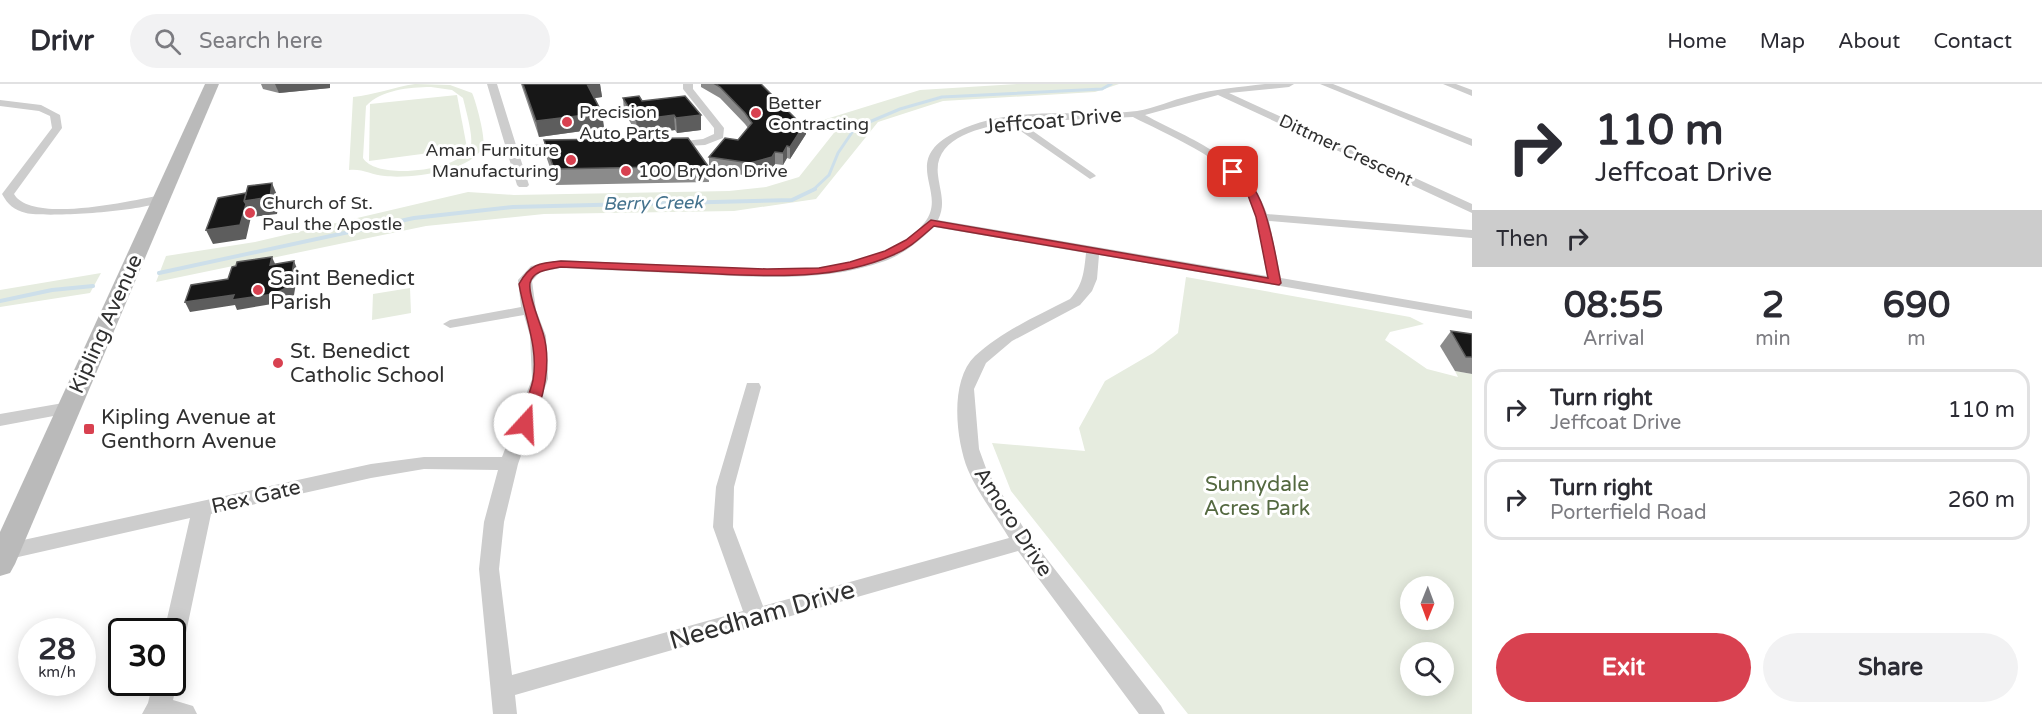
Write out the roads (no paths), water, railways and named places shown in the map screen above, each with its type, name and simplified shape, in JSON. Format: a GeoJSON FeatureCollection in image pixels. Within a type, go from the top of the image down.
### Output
{"type":"FeatureCollection","features":[{"type":"Feature","properties":{"kind":"main road","name":"Kipling Avenue"},"geometry":{"type":"LineString","coordinates":[[3,558],[212,84]]}},
{"type":"Feature","properties":{"kind":"street"},"geometry":{"type":"LineString","coordinates":[[492,84],[522,185]]}},
{"type":"Feature","properties":{"kind":"street"},"geometry":{"type":"LineString","coordinates":[[661,145],[705,142],[719,136],[719,128],[688,89],[688,84]]}},
{"type":"Feature","properties":{"kind":"street","name":"Jeffcoat Drive"},"geometry":{"type":"LineString","coordinates":[[931,223],[936,196],[930,168],[932,157],[938,149],[963,132],[1012,121],[1135,114],[1202,95],[1289,84]]}},
{"type":"Feature","properties":{"kind":"street"},"geometry":{"type":"LineString","coordinates":[[1325,84],[1472,143]]}},
{"type":"Feature","properties":{"kind":"street"},"geometry":{"type":"LineString","coordinates":[[1448,84],[1472,93]]}},
{"type":"Feature","properties":{"kind":"street","name":"Dittmer Crescent"},"geometry":{"type":"LineString","coordinates":[[1218,93],[1257,108],[1472,209]]}},
{"type":"Feature","properties":{"kind":"street"},"geometry":{"type":"LineString","coordinates":[[0,103],[41,108],[55,115],[57,128],[8,194],[15,205],[26,210],[71,212],[161,200]]}},
{"type":"Feature","properties":{"kind":"street"},"geometry":{"type":"LineString","coordinates":[[1135,114],[1227,166],[1250,189],[1261,217],[1275,283]]}},
{"type":"Feature","properties":{"kind":"street"},"geometry":{"type":"LineString","coordinates":[[1012,121],[1090,176]]}},
{"type":"Feature","properties":{"kind":"street"},"geometry":{"type":"LineString","coordinates":[[511,148],[581,146]]}},
{"type":"Feature","properties":{"kind":"street"},"geometry":{"type":"LineString","coordinates":[[1261,217],[1472,234]]}},
{"type":"Feature","properties":{"kind":"street"},"geometry":{"type":"LineString","coordinates":[[505,714],[489,569],[494,522],[507,479],[509,464],[540,380],[538,336],[529,310],[525,280],[533,271],[549,265],[767,273],[819,271],[852,266],[889,253],[909,242],[931,223],[1472,315]]}},
{"type":"Feature","properties":{"kind":"street","name":"Amoro Drive"},"geometry":{"type":"LineString","coordinates":[[1093,251],[1090,279],[1085,291],[1074,302],[990,350],[979,361],[966,389],[967,427],[970,450],[975,465],[1022,542],[1153,714]]}},
{"type":"Feature","properties":{"kind":"street"},"geometry":{"type":"LineString","coordinates":[[450,324],[529,310]]}},
{"type":"Feature","properties":{"kind":"street"},"geometry":{"type":"LineString","coordinates":[[753,387],[725,487],[723,527],[756,616]]}},
{"type":"Feature","properties":{"kind":"street"},"geometry":{"type":"LineString","coordinates":[[0,420],[69,408]]}},
{"type":"Feature","properties":{"kind":"street","name":"Rex Gate"},"geometry":{"type":"LineString","coordinates":[[3,558],[370,471],[424,463],[509,464]]}},
{"type":"Feature","properties":{"kind":"street"},"geometry":{"type":"LineString","coordinates":[[178,618],[202,509]]}},
{"type":"Feature","properties":{"kind":"street","name":"Needham Drive"},"geometry":{"type":"LineString","coordinates":[[503,688],[1022,542]]}},
{"type":"Feature","properties":{"kind":"street"},"geometry":{"type":"LineString","coordinates":[[161,696],[157,711],[185,714]]}},
{"type":"Feature","properties":{"kind":"waterway","name":"Berry Creek"},"geometry":{"type":"LineString","coordinates":[[813,190],[829,175],[838,153],[855,128],[900,109],[942,97],[1102,89],[1111,84]]}},
{"type":"Feature","properties":{"kind":"waterway","name":"Berry Creek"},"geometry":{"type":"LineString","coordinates":[[159,273],[414,218],[513,207],[792,200],[813,190]]}},
{"type":"Feature","properties":{"kind":"waterway","name":"Berry Creek"},"geometry":{"type":"LineString","coordinates":[[0,301],[52,290],[93,286]]}},
{"type":"Feature","properties":{"kind":"place","name":"Better Contracting"},"geometry":{"type":"Point","coordinates":[756,113]}},
{"type":"Feature","properties":{"kind":"place","name":"Precision Auto Parts"},"geometry":{"type":"Point","coordinates":[567,122]}},
{"type":"Feature","properties":{"kind":"place","name":"Aman Furniture Manufacturing"},"geometry":{"type":"Point","coordinates":[571,160]}},
{"type":"Feature","properties":{"kind":"place","name":"100 Brydon Drive"},"geometry":{"type":"Point","coordinates":[626,171]}},
{"type":"Feature","properties":{"kind":"place","name":"Church of St. Paul the Apostle"},"geometry":{"type":"Point","coordinates":[250,213]}},
{"type":"Feature","properties":{"kind":"place","name":"Saint Benedict Parish"},"geometry":{"type":"Point","coordinates":[258,290]}},
{"type":"Feature","properties":{"kind":"place","name":"St. Benedict Catholic School"},"geometry":{"type":"Point","coordinates":[278,363]}},
{"type":"Feature","properties":{"kind":"place","name":"Kipling Avenue at Genthorn Avenue"},"geometry":{"type":"Point","coordinates":[89,429]}},
{"type":"Feature","properties":{"kind":"park label","name":"Sunnydale Acres Park"},"geometry":{"type":"Point","coordinates":[1257,496]}}]}
